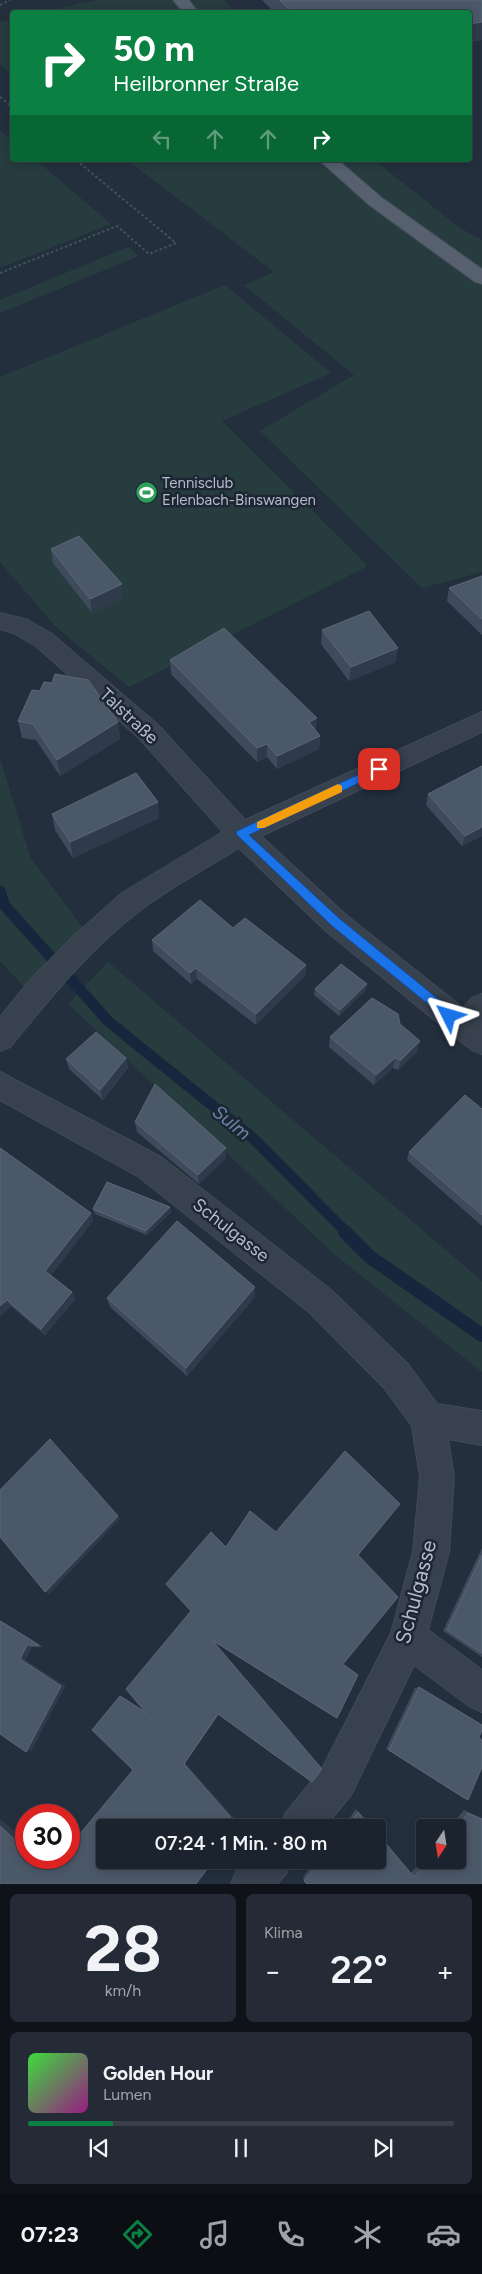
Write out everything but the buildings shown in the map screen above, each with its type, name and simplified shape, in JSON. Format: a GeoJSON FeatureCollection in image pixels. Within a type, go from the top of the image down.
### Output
{"type":"FeatureCollection","features":[{"type":"Feature","properties":{"kind":"main road"},"geometry":{"type":"LineString","coordinates":[[330,162],[375,201],[482,278]]}},
{"type":"Feature","properties":{"kind":"street","name":"Talstraße"},"geometry":{"type":"LineString","coordinates":[[0,621],[20,626],[44,640],[149,732],[241,834],[336,922],[476,1025]]}},
{"type":"Feature","properties":{"kind":"street"},"geometry":{"type":"LineString","coordinates":[[0,1038],[42,987],[84,944],[132,901],[241,834],[482,721]]}},
{"type":"Feature","properties":{"kind":"street","name":"Schulgasse"},"geometry":{"type":"LineString","coordinates":[[0,1085],[150,1166],[320,1301],[396,1376],[428,1419],[437,1477],[432,1542],[408,1638],[337,1781],[306,1819]]}},
{"type":"Feature","properties":{"kind":"street"},"geometry":{"type":"LineString","coordinates":[[428,1419],[482,1428]]}},
{"type":"Feature","properties":{"kind":"street"},"geometry":{"type":"LineString","coordinates":[[408,1638],[482,1692]]}},
{"type":"Feature","properties":{"kind":"street"},"geometry":{"type":"LineString","coordinates":[[251,1884],[264,1869]]}},
{"type":"Feature","properties":{"kind":"path"},"geometry":{"type":"LineString","coordinates":[[0,5],[10,0]]}},
{"type":"Feature","properties":{"kind":"path"},"geometry":{"type":"LineString","coordinates":[[0,97],[10,105]]}},
{"type":"Feature","properties":{"kind":"path"},"geometry":{"type":"LineString","coordinates":[[0,273],[117,226],[149,254],[176,242],[78,162]]}},
{"type":"Feature","properties":{"kind":"green space"},"geometry":{"type":"Polygon","coordinates":[[[97,0],[224,0],[233,10],[50,10],[97,0]]]}},
{"type":"Feature","properties":{"kind":"green space"},"geometry":{"type":"Polygon","coordinates":[[[10,20],[10,72],[0,64],[0,22],[10,20]]]}},
{"type":"Feature","properties":{"kind":"green space"},"geometry":{"type":"Polygon","coordinates":[[[0,130],[10,138],[10,162],[38,162],[111,224],[0,268],[0,130]]]}},
{"type":"Feature","properties":{"kind":"green space"},"geometry":{"type":"Polygon","coordinates":[[[130,162],[377,162],[460,228],[482,240],[482,572],[422,588],[260,431],[354,375],[244,285],[274,272],[130,162]]]}},
{"type":"Feature","properties":{"kind":"green space"},"geometry":{"type":"Polygon","coordinates":[[[128,247],[139,256],[0,313],[0,300],[128,247]]]}},
{"type":"Feature","properties":{"kind":"green space","name":"Tennisclub Erlenbach-Binswangen"},"geometry":{"type":"Polygon","coordinates":[[[225,285],[331,373],[222,421],[368,566],[129,687],[57,628],[0,562],[0,377],[225,285]]]}},
{"type":"Feature","properties":{"kind":"green space"},"geometry":{"type":"Polygon","coordinates":[[[0,758],[31,859],[84,929],[24,987],[0,961],[0,758]]]}},
{"type":"Feature","properties":{"kind":"green space"},"geometry":{"type":"Polygon","coordinates":[[[108,962],[482,1281],[482,1372],[334,1254],[68,1004],[108,962]]]}},
{"type":"Feature","properties":{"kind":"waterway","name":"Sulm"},"geometry":{"type":"LineString","coordinates":[[0,891],[5,906],[109,1022],[254,1139],[347,1233]]}},
{"type":"Feature","properties":{"kind":"waterway","name":"Sulm"},"geometry":{"type":"LineString","coordinates":[[345,1232],[370,1257],[482,1335]]}},
{"type":"Feature","properties":{"kind":"slow traffic"},"geometry":{"type":"LineString","coordinates":[[260,825],[338,789]]}},
{"type":"Feature","properties":{"kind":"place","name":"Tennisclub Erlenbach-Binswangen"},"geometry":{"type":"Point","coordinates":[146,492]}},
{"type":"Feature","properties":{"kind":"route"},"geometry":{"type":"LineString","coordinates":[[379,769],[241,834],[336,922],[449,1016]]}}]}
